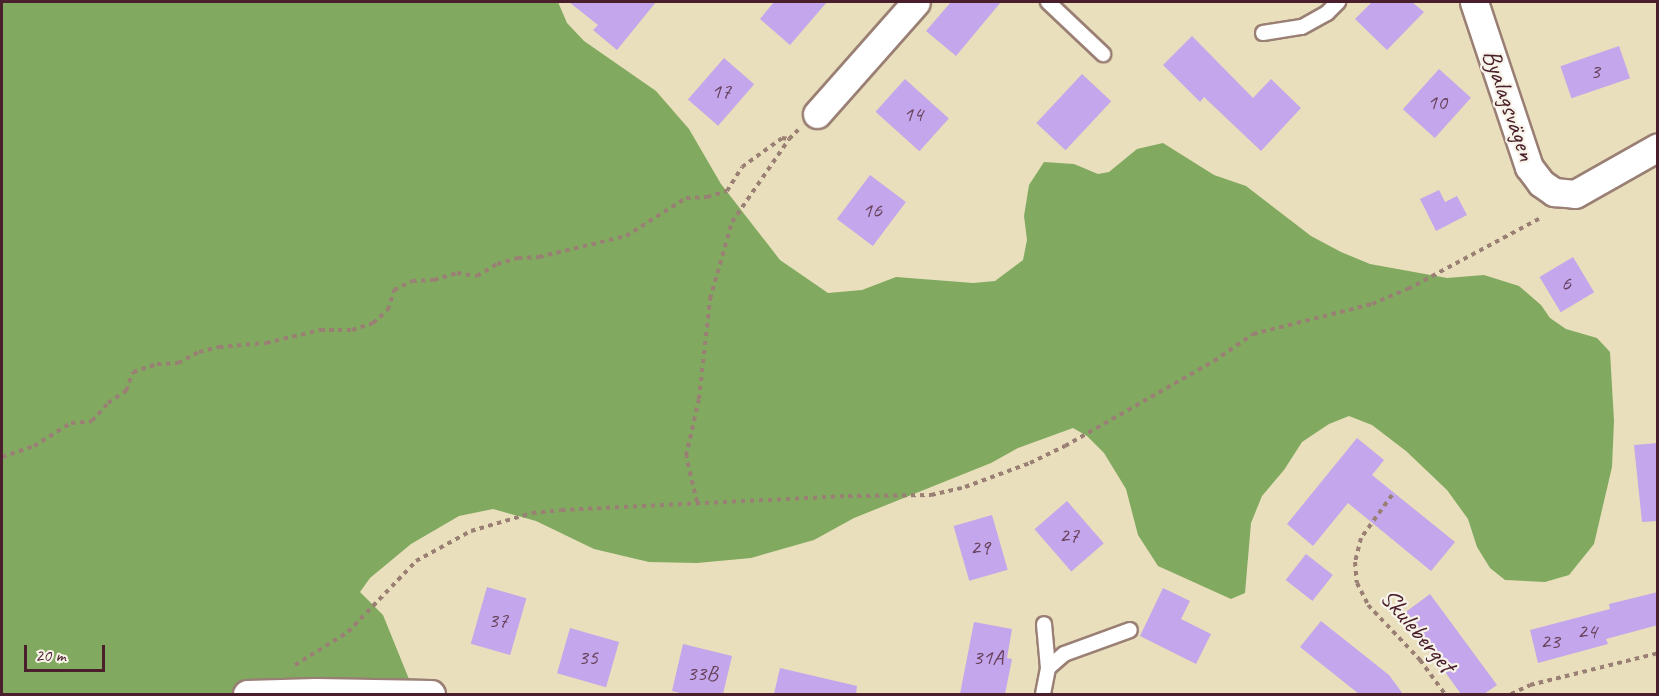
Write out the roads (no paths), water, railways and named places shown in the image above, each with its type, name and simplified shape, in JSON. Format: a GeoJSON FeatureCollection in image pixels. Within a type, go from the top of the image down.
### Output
{"type":"FeatureCollection","features":[{"type":"Feature","properties":{"kind":"street"},"geometry":{"type":"LineString","coordinates":[[817,114],[915,2]]}},
{"type":"Feature","properties":{"kind":"street","name":"Byalagsvägen"},"geometry":{"type":"LineString","coordinates":[[1474,2],[1529,167],[1541,183],[1554,192],[1575,194],[1658,147]]}},
{"type":"Feature","properties":{"kind":"street"},"geometry":{"type":"LineString","coordinates":[[247,694],[316,692],[431,694]]}},
{"type":"Feature","properties":{"kind":"lane"},"geometry":{"type":"LineString","coordinates":[[1048,2],[1103,54]]}},
{"type":"Feature","properties":{"kind":"lane"},"geometry":{"type":"LineString","coordinates":[[1263,33],[1302,27],[1327,13],[1338,2]]}},
{"type":"Feature","properties":{"kind":"lane"},"geometry":{"type":"LineString","coordinates":[[1043,694],[1048,668],[1044,624]]}},
{"type":"Feature","properties":{"kind":"lane"},"geometry":{"type":"LineString","coordinates":[[1048,668],[1064,654],[1130,630]]}}]}
